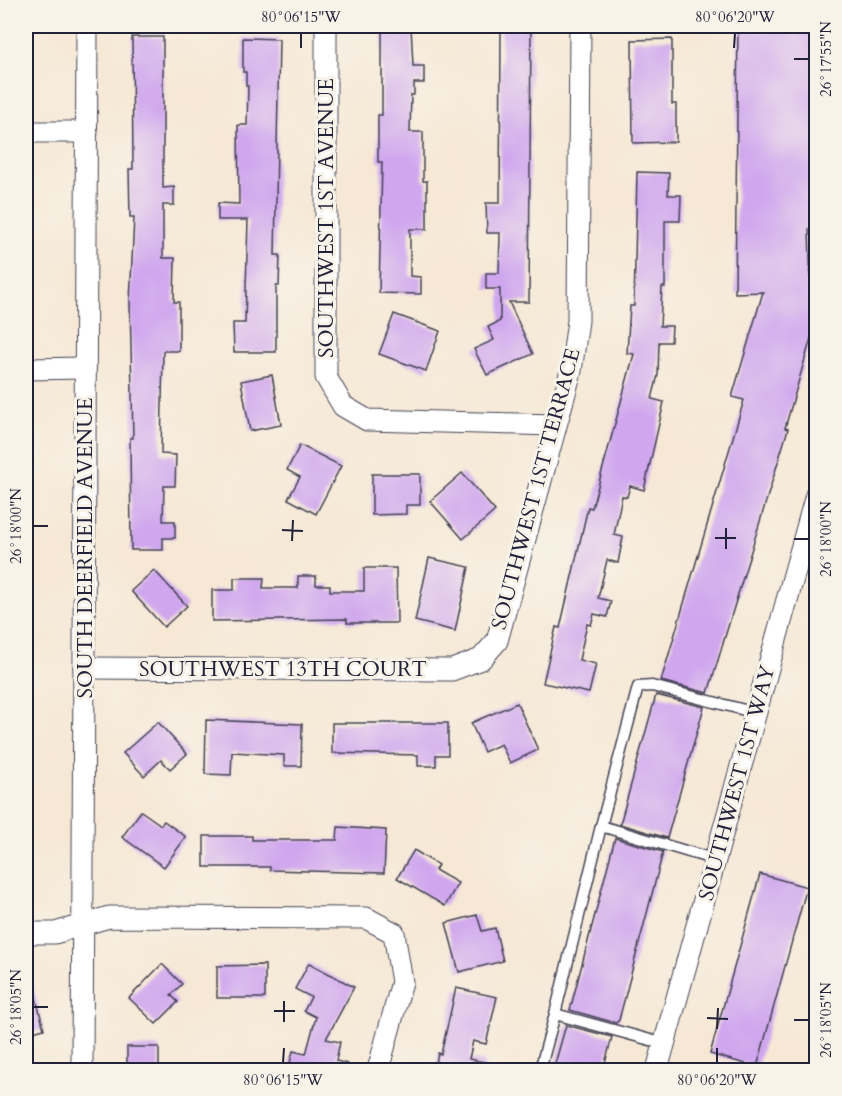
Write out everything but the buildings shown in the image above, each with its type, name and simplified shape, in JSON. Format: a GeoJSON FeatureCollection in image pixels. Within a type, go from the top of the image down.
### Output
{"type":"FeatureCollection","features":[{"type":"Feature","properties":{"kind":"street","name":"SOUTH DEERFIELD AVENUE"},"geometry":{"type":"LineString","coordinates":[[82,1071],[87,26]]}},
{"type":"Feature","properties":{"kind":"street","name":"SOUTHWEST 1ST AVENUE"},"geometry":{"type":"LineString","coordinates":[[326,26],[326,377],[343,406],[367,420],[554,425]]}},
{"type":"Feature","properties":{"kind":"street","name":"SOUTHWEST 1ST TERRACE"},"geometry":{"type":"LineString","coordinates":[[480,659],[497,641],[554,425],[571,371],[578,321],[580,26]]}},
{"type":"Feature","properties":{"kind":"street"},"geometry":{"type":"LineString","coordinates":[[26,132],[87,132]]}},
{"type":"Feature","properties":{"kind":"street"},"geometry":{"type":"LineString","coordinates":[[26,369],[85,368]]}},
{"type":"Feature","properties":{"kind":"street","name":"SOUTHWEST 1ST WAY"},"geometry":{"type":"LineString","coordinates":[[657,1071],[816,495]]}},
{"type":"Feature","properties":{"kind":"street","name":"SOUTHWEST 13TH COURT"},"geometry":{"type":"LineString","coordinates":[[84,668],[452,670],[480,659]]}},
{"type":"Feature","properties":{"kind":"street"},"geometry":{"type":"LineString","coordinates":[[26,933],[55,933],[110,917],[366,918],[394,933],[402,982],[378,1071]]}},
{"type":"Feature","properties":{"kind":"lane"},"geometry":{"type":"LineString","coordinates":[[540,1071],[638,687],[652,686],[756,713]]}},
{"type":"Feature","properties":{"kind":"lane"},"geometry":{"type":"LineString","coordinates":[[602,826],[716,860]]}},
{"type":"Feature","properties":{"kind":"lane"},"geometry":{"type":"LineString","coordinates":[[555,1014],[665,1044]]}}]}
